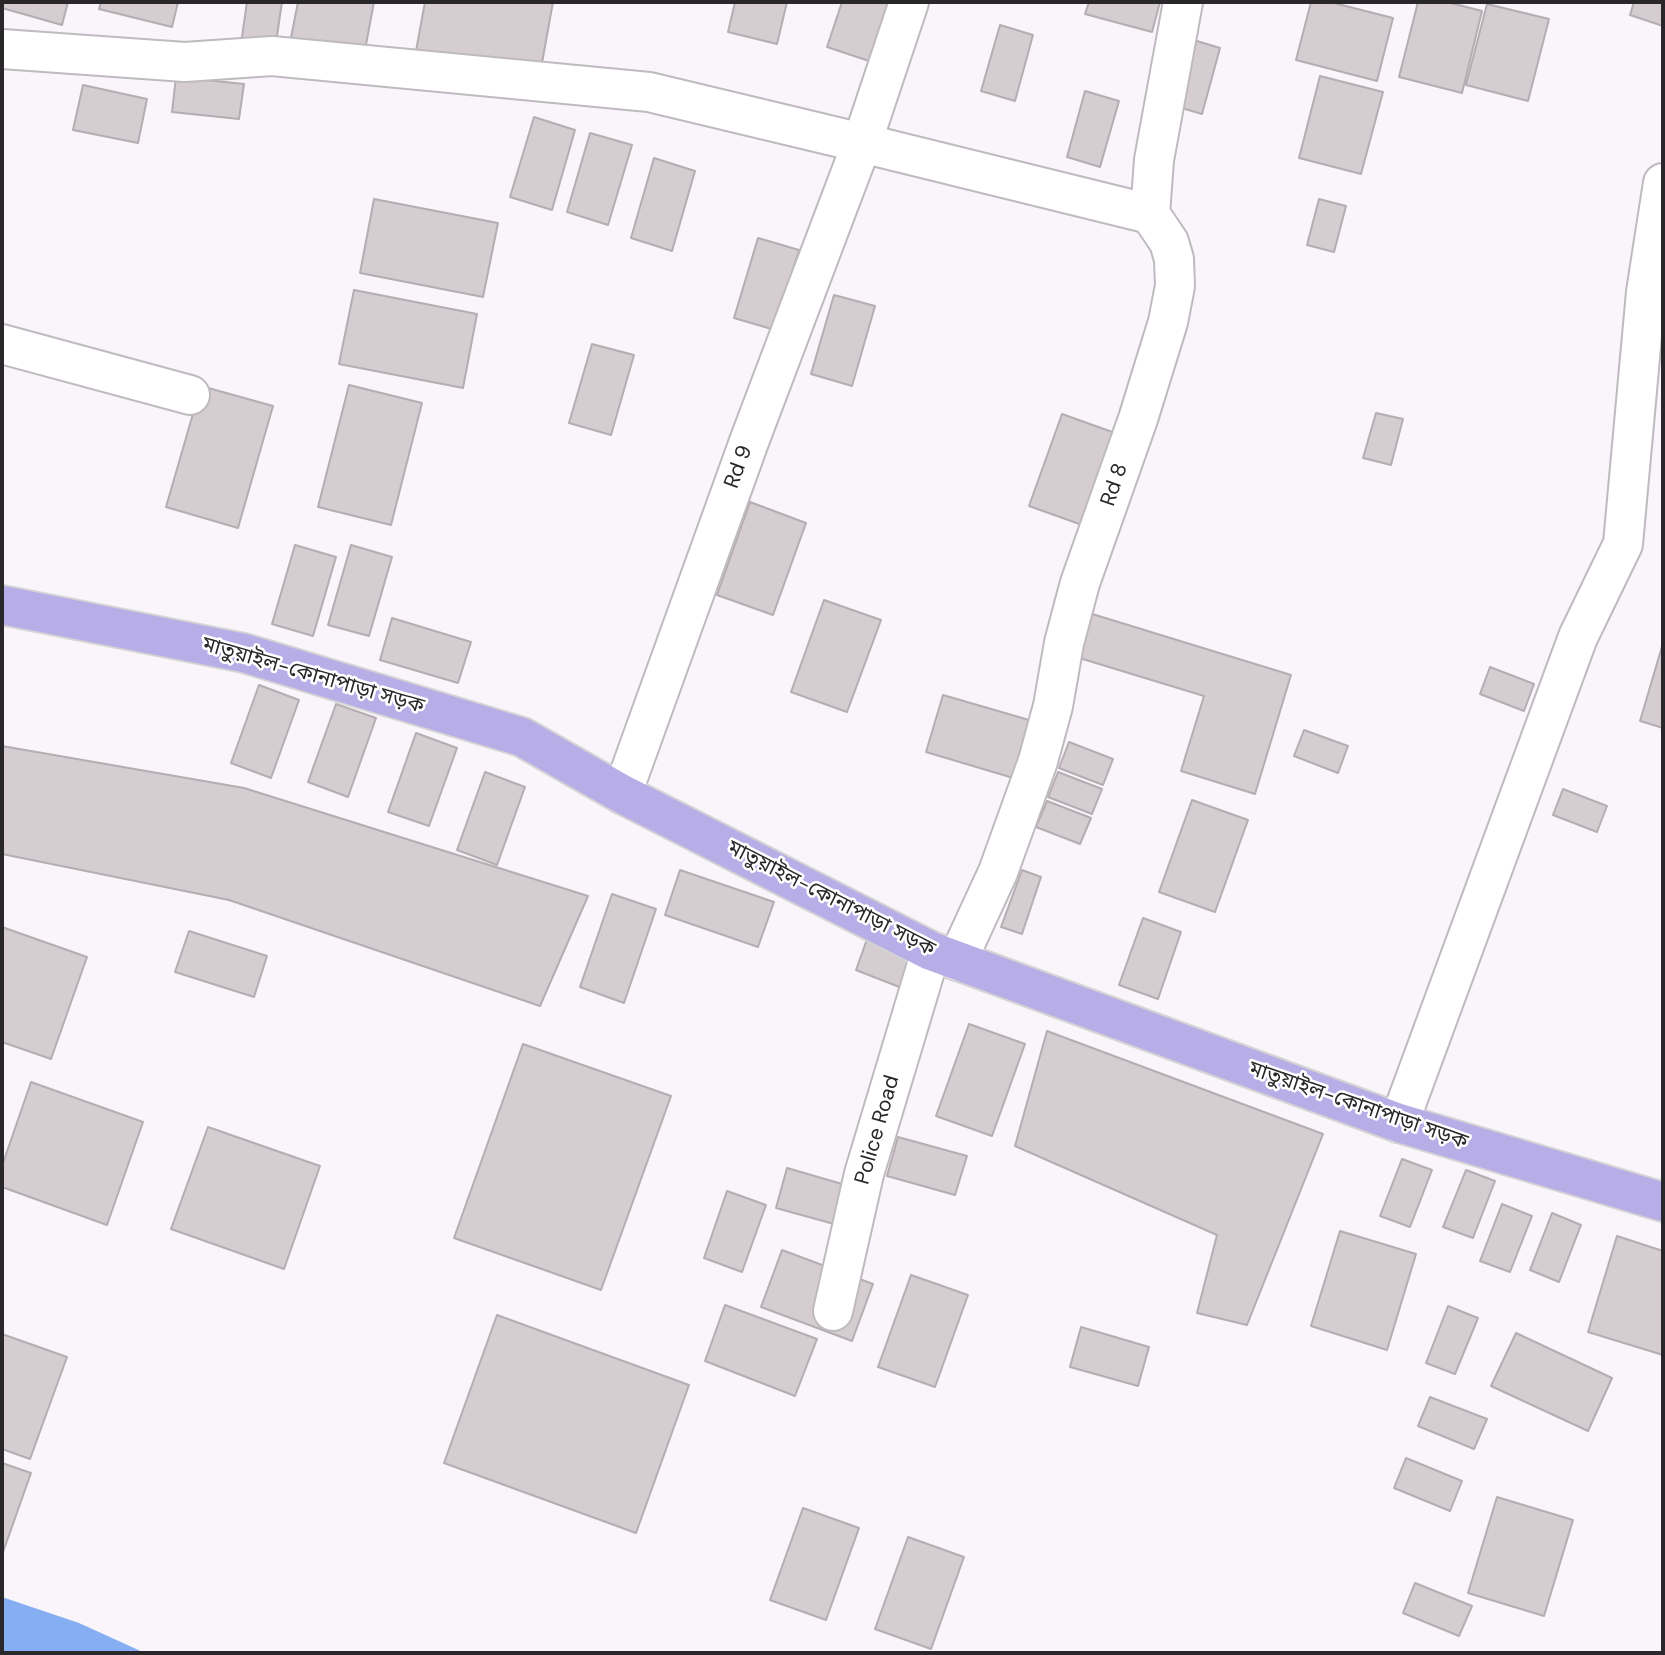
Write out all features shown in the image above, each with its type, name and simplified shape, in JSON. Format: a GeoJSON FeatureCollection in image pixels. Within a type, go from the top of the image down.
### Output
{"type":"FeatureCollection","features":[{"type":"Feature","properties":{"kind":"main road","name":"মাতুয়াইল-কোনাপাড়া সড়ক"},"geometry":{"type":"LineString","coordinates":[[2,605],[244,653],[522,737],[622,794],[944,956],[1399,1123],[1663,1202]]}},
{"type":"Feature","properties":{"kind":"street","name":"Rd 9"},"geometry":{"type":"LineString","coordinates":[[622,794],[740,464],[862,143],[909,2]]}},
{"type":"Feature","properties":{"kind":"street"},"geometry":{"type":"LineString","coordinates":[[2,48],[185,62],[272,56],[649,92],[1150,214],[1154,160],[1183,2]]}},
{"type":"Feature","properties":{"kind":"street"},"geometry":{"type":"LineString","coordinates":[[1399,1123],[1578,638],[1623,544],[1646,292],[1663,183]]}},
{"type":"Feature","properties":{"kind":"street","name":"Rd 8"},"geometry":{"type":"LineString","coordinates":[[944,956],[998,872],[1038,761],[1054,706],[1064,643],[1080,583],[1138,419],[1168,322],[1175,286],[1174,259],[1169,242],[1150,214]]}},
{"type":"Feature","properties":{"kind":"street"},"geometry":{"type":"LineString","coordinates":[[2,344],[190,395]]}},
{"type":"Feature","properties":{"kind":"street","name":"Police Road"},"geometry":{"type":"LineString","coordinates":[[833,1311],[864,1174],[944,956]]}},
{"type":"Feature","properties":{"kind":"water"},"geometry":{"type":"Polygon","coordinates":[[[2,1597],[79,1623],[145,1653],[2,1653],[2,1597]]]}},
{"type":"Feature","properties":{"kind":"building"},"geometry":{"type":"Polygon","coordinates":[[[2,2],[68,2],[62,25],[2,8],[2,2]]]}},
{"type":"Feature","properties":{"kind":"building"},"geometry":{"type":"Polygon","coordinates":[[[101,2],[178,2],[172,27],[99,9],[101,2]]]}},
{"type":"Feature","properties":{"kind":"building"},"geometry":{"type":"Polygon","coordinates":[[[247,2],[282,2],[274,56],[240,51],[247,2]]]}},
{"type":"Feature","properties":{"kind":"building"},"geometry":{"type":"Polygon","coordinates":[[[298,2],[374,2],[359,82],[285,68],[298,2]]]}},
{"type":"Feature","properties":{"kind":"building"},"geometry":{"type":"Polygon","coordinates":[[[425,2],[553,2],[540,74],[416,51],[425,2]]]}},
{"type":"Feature","properties":{"kind":"building"},"geometry":{"type":"Polygon","coordinates":[[[735,2],[787,2],[777,44],[728,32],[735,2]]]}},
{"type":"Feature","properties":{"kind":"building"},"geometry":{"type":"Polygon","coordinates":[[[842,2],[895,2],[875,63],[827,47],[842,2]]]}},
{"type":"Feature","properties":{"kind":"building"},"geometry":{"type":"Polygon","coordinates":[[[1089,2],[1160,2],[1152,32],[1085,14],[1089,2]]]}},
{"type":"Feature","properties":{"kind":"building"},"geometry":{"type":"Polygon","coordinates":[[[1311,2],[1330,2],[1393,18],[1377,81],[1296,60],[1311,2]]]}},
{"type":"Feature","properties":{"kind":"building"},"geometry":{"type":"Polygon","coordinates":[[[1418,2],[1447,2],[1482,11],[1462,93],[1399,77],[1418,2]]]}},
{"type":"Feature","properties":{"kind":"building"},"geometry":{"type":"Polygon","coordinates":[[[1634,2],[1663,2],[1663,26],[1630,15],[1634,2]]]}},
{"type":"Feature","properties":{"kind":"building"},"geometry":{"type":"Polygon","coordinates":[[[1487,4],[1549,19],[1528,101],[1466,85],[1487,4]]]}},
{"type":"Feature","properties":{"kind":"building"},"geometry":{"type":"Polygon","coordinates":[[[1000,25],[1033,35],[1015,101],[981,91],[1000,25]]]}},
{"type":"Feature","properties":{"kind":"building"},"geometry":{"type":"Polygon","coordinates":[[[1187,38],[1220,48],[1202,114],[1168,104],[1187,38]]]}},
{"type":"Feature","properties":{"kind":"building"},"geometry":{"type":"Polygon","coordinates":[[[1320,76],[1383,92],[1361,174],[1299,158],[1320,76]]]}},
{"type":"Feature","properties":{"kind":"building"},"geometry":{"type":"Polygon","coordinates":[[[176,77],[244,84],[239,119],[172,112],[176,77]]]}},
{"type":"Feature","properties":{"kind":"building"},"geometry":{"type":"Polygon","coordinates":[[[83,85],[147,99],[138,143],[73,130],[83,85]]]}},
{"type":"Feature","properties":{"kind":"building"},"geometry":{"type":"Polygon","coordinates":[[[1085,91],[1119,101],[1100,167],[1067,157],[1085,91]]]}},
{"type":"Feature","properties":{"kind":"building"},"geometry":{"type":"Polygon","coordinates":[[[534,117],[575,130],[552,210],[510,197],[534,117]]]}},
{"type":"Feature","properties":{"kind":"building"},"geometry":{"type":"Polygon","coordinates":[[[590,133],[632,145],[608,225],[567,212],[590,133]]]}},
{"type":"Feature","properties":{"kind":"building"},"geometry":{"type":"Polygon","coordinates":[[[654,158],[695,171],[672,251],[631,238],[654,158]]]}},
{"type":"Feature","properties":{"kind":"building"},"geometry":{"type":"Polygon","coordinates":[[[374,199],[498,223],[483,297],[360,273],[374,199]]]}},
{"type":"Feature","properties":{"kind":"building"},"geometry":{"type":"Polygon","coordinates":[[[1319,199],[1346,206],[1334,252],[1307,245],[1319,199]]]}},
{"type":"Feature","properties":{"kind":"building"},"geometry":{"type":"Polygon","coordinates":[[[758,238],[799,250],[775,330],[734,318],[758,238]]]}},
{"type":"Feature","properties":{"kind":"building"},"geometry":{"type":"Polygon","coordinates":[[[354,290],[477,314],[463,388],[339,364],[354,290]]]}},
{"type":"Feature","properties":{"kind":"building"},"geometry":{"type":"Polygon","coordinates":[[[834,295],[875,306],[852,386],[811,374],[834,295]]]}},
{"type":"Feature","properties":{"kind":"building"},"geometry":{"type":"Polygon","coordinates":[[[592,344],[634,355],[611,435],[569,423],[592,344]]]}},
{"type":"Feature","properties":{"kind":"building"},"geometry":{"type":"Polygon","coordinates":[[[349,385],[422,403],[391,525],[318,507],[349,385]]]}},
{"type":"Feature","properties":{"kind":"building"},"geometry":{"type":"Polygon","coordinates":[[[201,386],[273,406],[238,528],[166,507],[201,386]]]}},
{"type":"Feature","properties":{"kind":"building"},"geometry":{"type":"Polygon","coordinates":[[[1376,413],[1403,419],[1391,465],[1363,458],[1376,413]]]}},
{"type":"Feature","properties":{"kind":"building"},"geometry":{"type":"Polygon","coordinates":[[[1062,414],[1118,434],[1085,526],[1029,506],[1062,414]]]}},
{"type":"Feature","properties":{"kind":"building"},"geometry":{"type":"Polygon","coordinates":[[[750,502],[806,523],[773,615],[717,595],[750,502]]]}},
{"type":"Feature","properties":{"kind":"building"},"geometry":{"type":"Polygon","coordinates":[[[295,545],[336,557],[313,636],[272,624],[295,545]]]}},
{"type":"Feature","properties":{"kind":"building"},"geometry":{"type":"Polygon","coordinates":[[[351,545],[392,557],[369,636],[328,625],[351,545]]]}},
{"type":"Feature","properties":{"kind":"building"},"geometry":{"type":"Polygon","coordinates":[[[824,600],[881,620],[847,712],[791,692],[824,600]]]}},
{"type":"Feature","properties":{"kind":"building"},"geometry":{"type":"Polygon","coordinates":[[[1089,613],[1291,675],[1255,794],[1181,771],[1204,696],[1076,657],[1089,613]]]}},
{"type":"Feature","properties":{"kind":"building"},"geometry":{"type":"Polygon","coordinates":[[[392,618],[471,642],[458,683],[380,660],[392,618]]]}},
{"type":"Feature","properties":{"kind":"building"},"geometry":{"type":"Polygon","coordinates":[[[1663,643],[1663,728],[1640,721],[1663,643]]]}},
{"type":"Feature","properties":{"kind":"building"},"geometry":{"type":"Polygon","coordinates":[[[1490,667],[1534,684],[1524,711],[1480,694],[1490,667]]]}},
{"type":"Feature","properties":{"kind":"building"},"geometry":{"type":"Polygon","coordinates":[[[259,685],[299,700],[271,778],[231,763],[259,685]]]}},
{"type":"Feature","properties":{"kind":"building"},"geometry":{"type":"Polygon","coordinates":[[[943,695],[1036,722],[1020,780],[926,752],[943,695]]]}},
{"type":"Feature","properties":{"kind":"building"},"geometry":{"type":"Polygon","coordinates":[[[336,704],[376,718],[348,797],[308,782],[336,704]]]}},
{"type":"Feature","properties":{"kind":"building"},"geometry":{"type":"Polygon","coordinates":[[[1304,730],[1348,746],[1338,773],[1294,756],[1304,730]]]}},
{"type":"Feature","properties":{"kind":"building"},"geometry":{"type":"Polygon","coordinates":[[[416,733],[457,748],[429,826],[388,812],[416,733]]]}},
{"type":"Feature","properties":{"kind":"building"},"geometry":{"type":"Polygon","coordinates":[[[1069,742],[1113,759],[1103,785],[1059,768],[1069,742]]]}},
{"type":"Feature","properties":{"kind":"building"},"geometry":{"type":"Polygon","coordinates":[[[2,746],[244,788],[588,896],[540,1006],[229,900],[2,854],[2,746]]]}},
{"type":"Feature","properties":{"kind":"building"},"geometry":{"type":"Polygon","coordinates":[[[485,772],[525,787],[497,865],[457,850],[485,772]]]}},
{"type":"Feature","properties":{"kind":"building"},"geometry":{"type":"Polygon","coordinates":[[[1058,772],[1102,789],[1092,814],[1048,797],[1058,772]]]}},
{"type":"Feature","properties":{"kind":"building"},"geometry":{"type":"Polygon","coordinates":[[[1563,789],[1607,806],[1597,832],[1553,815],[1563,789]]]}},
{"type":"Feature","properties":{"kind":"building"},"geometry":{"type":"Polygon","coordinates":[[[1192,800],[1248,820],[1215,912],[1159,892],[1192,800]]]}},
{"type":"Feature","properties":{"kind":"building"},"geometry":{"type":"Polygon","coordinates":[[[1047,801],[1091,818],[1080,844],[1036,827],[1047,801]]]}},
{"type":"Feature","properties":{"kind":"building"},"geometry":{"type":"Polygon","coordinates":[[[680,870],[774,902],[758,947],[665,915],[680,870]]]}},
{"type":"Feature","properties":{"kind":"building"},"geometry":{"type":"Polygon","coordinates":[[[1022,870],[1041,877],[1022,934],[1001,927],[1022,870]]]}},
{"type":"Feature","properties":{"kind":"building"},"geometry":{"type":"Polygon","coordinates":[[[612,894],[656,909],[624,1003],[580,987],[612,894]]]}},
{"type":"Feature","properties":{"kind":"building"},"geometry":{"type":"Polygon","coordinates":[[[1143,918],[1181,932],[1158,999],[1119,985],[1143,918]]]}},
{"type":"Feature","properties":{"kind":"building"},"geometry":{"type":"Polygon","coordinates":[[[2,927],[87,957],[51,1059],[2,1042],[2,927]]]}},
{"type":"Feature","properties":{"kind":"building"},"geometry":{"type":"Polygon","coordinates":[[[871,928],[920,953],[907,990],[856,970],[871,928]]]}},
{"type":"Feature","properties":{"kind":"building"},"geometry":{"type":"Polygon","coordinates":[[[189,931],[267,956],[254,997],[175,972],[189,931]]]}},
{"type":"Feature","properties":{"kind":"building"},"geometry":{"type":"Polygon","coordinates":[[[969,1024],[1025,1044],[992,1136],[936,1116],[969,1024]]]}},
{"type":"Feature","properties":{"kind":"building"},"geometry":{"type":"Polygon","coordinates":[[[1047,1031],[1323,1134],[1247,1325],[1197,1313],[1217,1235],[1015,1146],[1047,1031]]]}},
{"type":"Feature","properties":{"kind":"building"},"geometry":{"type":"Polygon","coordinates":[[[523,1044],[671,1096],[601,1290],[454,1238],[523,1044]]]}},
{"type":"Feature","properties":{"kind":"building"},"geometry":{"type":"Polygon","coordinates":[[[31,1082],[143,1122],[107,1225],[2,1187],[2,1166],[31,1082]]]}},
{"type":"Feature","properties":{"kind":"building"},"geometry":{"type":"Polygon","coordinates":[[[208,1127],[320,1166],[284,1269],[171,1229],[208,1127]]]}},
{"type":"Feature","properties":{"kind":"building"},"geometry":{"type":"Polygon","coordinates":[[[898,1137],[967,1156],[955,1195],[887,1176],[898,1137]]]}},
{"type":"Feature","properties":{"kind":"building"},"geometry":{"type":"Polygon","coordinates":[[[1402,1159],[1432,1170],[1410,1227],[1380,1216],[1402,1159]]]}},
{"type":"Feature","properties":{"kind":"building"},"geometry":{"type":"Polygon","coordinates":[[[787,1168],[856,1188],[845,1227],[776,1208],[787,1168]]]}},
{"type":"Feature","properties":{"kind":"building"},"geometry":{"type":"Polygon","coordinates":[[[1466,1170],[1495,1181],[1473,1238],[1443,1227],[1466,1170]]]}},
{"type":"Feature","properties":{"kind":"building"},"geometry":{"type":"Polygon","coordinates":[[[727,1191],[766,1205],[742,1272],[704,1258],[727,1191]]]}},
{"type":"Feature","properties":{"kind":"building"},"geometry":{"type":"Polygon","coordinates":[[[1502,1204],[1532,1216],[1510,1272],[1480,1261],[1502,1204]]]}},
{"type":"Feature","properties":{"kind":"building"},"geometry":{"type":"Polygon","coordinates":[[[1552,1213],[1581,1225],[1559,1282],[1530,1270],[1552,1213]]]}},
{"type":"Feature","properties":{"kind":"building"},"geometry":{"type":"Polygon","coordinates":[[[1340,1231],[1416,1254],[1387,1350],[1311,1326],[1340,1231]]]}},
{"type":"Feature","properties":{"kind":"building"},"geometry":{"type":"Polygon","coordinates":[[[1617,1236],[1663,1251],[1663,1355],[1588,1332],[1617,1236]]]}},
{"type":"Feature","properties":{"kind":"building"},"geometry":{"type":"Polygon","coordinates":[[[782,1250],[873,1284],[852,1341],[761,1307],[782,1250]]]}},
{"type":"Feature","properties":{"kind":"building"},"geometry":{"type":"Polygon","coordinates":[[[911,1275],[968,1295],[935,1387],[878,1367],[911,1275]]]}},
{"type":"Feature","properties":{"kind":"building"},"geometry":{"type":"Polygon","coordinates":[[[725,1305],[817,1339],[795,1396],[705,1361],[725,1305]]]}},
{"type":"Feature","properties":{"kind":"building"},"geometry":{"type":"Polygon","coordinates":[[[1448,1306],[1478,1318],[1455,1374],[1426,1363],[1448,1306]]]}},
{"type":"Feature","properties":{"kind":"building"},"geometry":{"type":"Polygon","coordinates":[[[497,1315],[689,1385],[636,1533],[444,1463],[497,1315]]]}},
{"type":"Feature","properties":{"kind":"building"},"geometry":{"type":"Polygon","coordinates":[[[1081,1327],[1149,1347],[1138,1386],[1070,1367],[1081,1327]]]}},
{"type":"Feature","properties":{"kind":"building"},"geometry":{"type":"Polygon","coordinates":[[[1516,1333],[1612,1378],[1588,1431],[1491,1386],[1516,1333]]]}},
{"type":"Feature","properties":{"kind":"building"},"geometry":{"type":"Polygon","coordinates":[[[2,1334],[67,1357],[30,1459],[2,1449],[2,1334]]]}},
{"type":"Feature","properties":{"kind":"building"},"geometry":{"type":"Polygon","coordinates":[[[1430,1397],[1487,1419],[1474,1449],[1418,1426],[1430,1397]]]}},
{"type":"Feature","properties":{"kind":"building"},"geometry":{"type":"Polygon","coordinates":[[[1406,1458],[1462,1481],[1450,1511],[1394,1488],[1406,1458]]]}},
{"type":"Feature","properties":{"kind":"building"},"geometry":{"type":"Polygon","coordinates":[[[2,1463],[31,1473],[2,1555],[2,1463]]]}},
{"type":"Feature","properties":{"kind":"building"},"geometry":{"type":"Polygon","coordinates":[[[1497,1497],[1573,1520],[1544,1616],[1468,1593],[1497,1497]]]}},
{"type":"Feature","properties":{"kind":"building"},"geometry":{"type":"Polygon","coordinates":[[[803,1508],[859,1528],[826,1620],[770,1600],[803,1508]]]}},
{"type":"Feature","properties":{"kind":"building"},"geometry":{"type":"Polygon","coordinates":[[[908,1537],[964,1557],[931,1649],[875,1629],[908,1537]]]}},
{"type":"Feature","properties":{"kind":"building"},"geometry":{"type":"Polygon","coordinates":[[[1415,1583],[1472,1606],[1459,1636],[1403,1613],[1415,1583]]]}}]}
